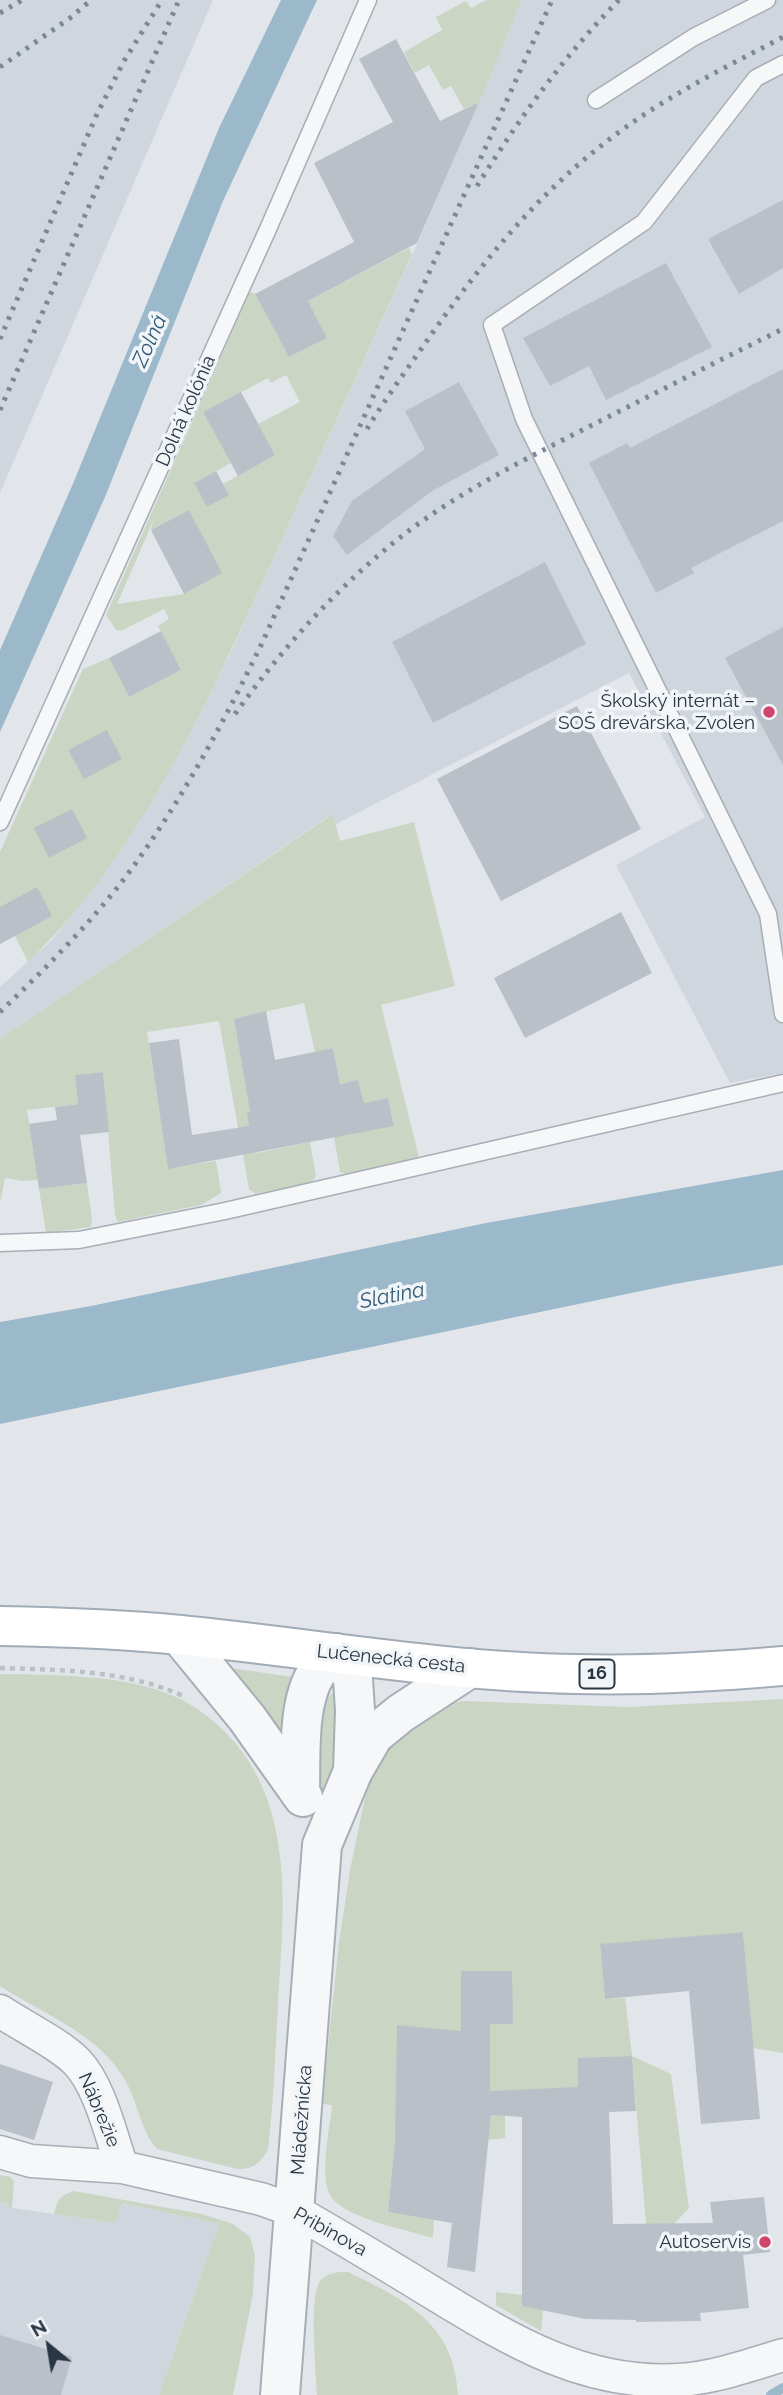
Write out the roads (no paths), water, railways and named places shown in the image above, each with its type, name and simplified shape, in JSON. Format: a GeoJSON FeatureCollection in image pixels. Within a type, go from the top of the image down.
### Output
{"type":"FeatureCollection","features":[{"type":"Feature","properties":{"kind":"main road","name":"Lučenecká cesta"},"geometry":{"type":"LineString","coordinates":[[0,1626],[85,1628],[179,1635],[470,1668],[574,1674],[723,1672],[783,1665]]}},
{"type":"Feature","properties":{"kind":"street"},"geometry":{"type":"LineString","coordinates":[[179,1635],[247,1718],[300,1791],[322,1844]]}},
{"type":"Feature","properties":{"kind":"street"},"geometry":{"type":"LineString","coordinates":[[300,1791],[300,1729],[307,1701],[315,1675],[336,1653],[353,1679],[353,1771]]}},
{"type":"Feature","properties":{"kind":"street"},"geometry":{"type":"LineString","coordinates":[[322,1844],[353,1771],[374,1735],[401,1713],[470,1668]]}},
{"type":"Feature","properties":{"kind":"street","name":"Mládežnícka"},"geometry":{"type":"LineString","coordinates":[[280,2395],[322,1844]]}},
{"type":"Feature","properties":{"kind":"street","name":"Nábrežie"},"geometry":{"type":"LineString","coordinates":[[0,2011],[68,2054],[82,2067],[97,2097],[122,2167]]}},
{"type":"Feature","properties":{"kind":"street","name":"Pribinova"},"geometry":{"type":"LineString","coordinates":[[0,2152],[31,2161],[122,2167],[261,2199],[295,2211],[512,2341],[638,2387],[730,2370],[783,2355]]}},
{"type":"Feature","properties":{"kind":"lane","name":"Dolná kolónia"},"geometry":{"type":"LineString","coordinates":[[0,822],[262,242],[368,0]]}},
{"type":"Feature","properties":{"kind":"lane"},"geometry":{"type":"LineString","coordinates":[[596,100],[694,37],[767,0]]}},
{"type":"Feature","properties":{"kind":"lane"},"geometry":{"type":"LineString","coordinates":[[783,65],[756,78],[644,222],[492,325],[524,419],[768,914],[783,1014]]}},
{"type":"Feature","properties":{"kind":"lane"},"geometry":{"type":"LineString","coordinates":[[0,1243],[79,1240],[225,1211],[783,1083]]}},
{"type":"Feature","properties":{"kind":"water","name":"Zolná"},"geometry":{"type":"Polygon","coordinates":[[[281,0],[317,0],[223,201],[105,497],[0,732],[0,650],[72,486],[219,128],[281,0]]]}},
{"type":"Feature","properties":{"kind":"water","name":"Slatina"},"geometry":{"type":"Polygon","coordinates":[[[783,1170],[783,1265],[675,1284],[0,1424],[0,1322],[91,1306],[486,1223],[783,1170]]]}},
{"type":"Feature","properties":{"kind":"waterway"},"geometry":{"type":"LineString","coordinates":[[771,2395],[783,2388]]}},
{"type":"Feature","properties":{"kind":"railway"},"geometry":{"type":"LineString","coordinates":[[0,13],[22,0]]}},
{"type":"Feature","properties":{"kind":"railway"},"geometry":{"type":"LineString","coordinates":[[0,67],[91,0]]}},
{"type":"Feature","properties":{"kind":"railway"},"geometry":{"type":"LineString","coordinates":[[0,339],[97,114],[124,61],[162,0]]}},
{"type":"Feature","properties":{"kind":"railway"},"geometry":{"type":"LineString","coordinates":[[0,410],[179,0]]}},
{"type":"Feature","properties":{"kind":"railway"},"geometry":{"type":"LineString","coordinates":[[0,1012],[68,944],[130,871],[185,788],[218,730],[263,641],[552,0]]}},
{"type":"Feature","properties":{"kind":"railway"},"geometry":{"type":"LineString","coordinates":[[477,186],[543,89],[619,0]]}},
{"type":"Feature","properties":{"kind":"railway"},"geometry":{"type":"LineString","coordinates":[[367,429],[476,274],[544,196],[626,127],[703,79],[783,37]]}},
{"type":"Feature","properties":{"kind":"railway"},"geometry":{"type":"LineString","coordinates":[[235,714],[289,645],[328,602],[393,543],[441,508],[519,463],[783,329]]}},
{"type":"Feature","properties":{"kind":"place","name":"Školský internát – SOŠ drevárska, Zvolen"},"geometry":{"type":"Point","coordinates":[769,712]}},
{"type":"Feature","properties":{"kind":"place","name":"Autoservis"},"geometry":{"type":"Point","coordinates":[765,2242]}}]}
